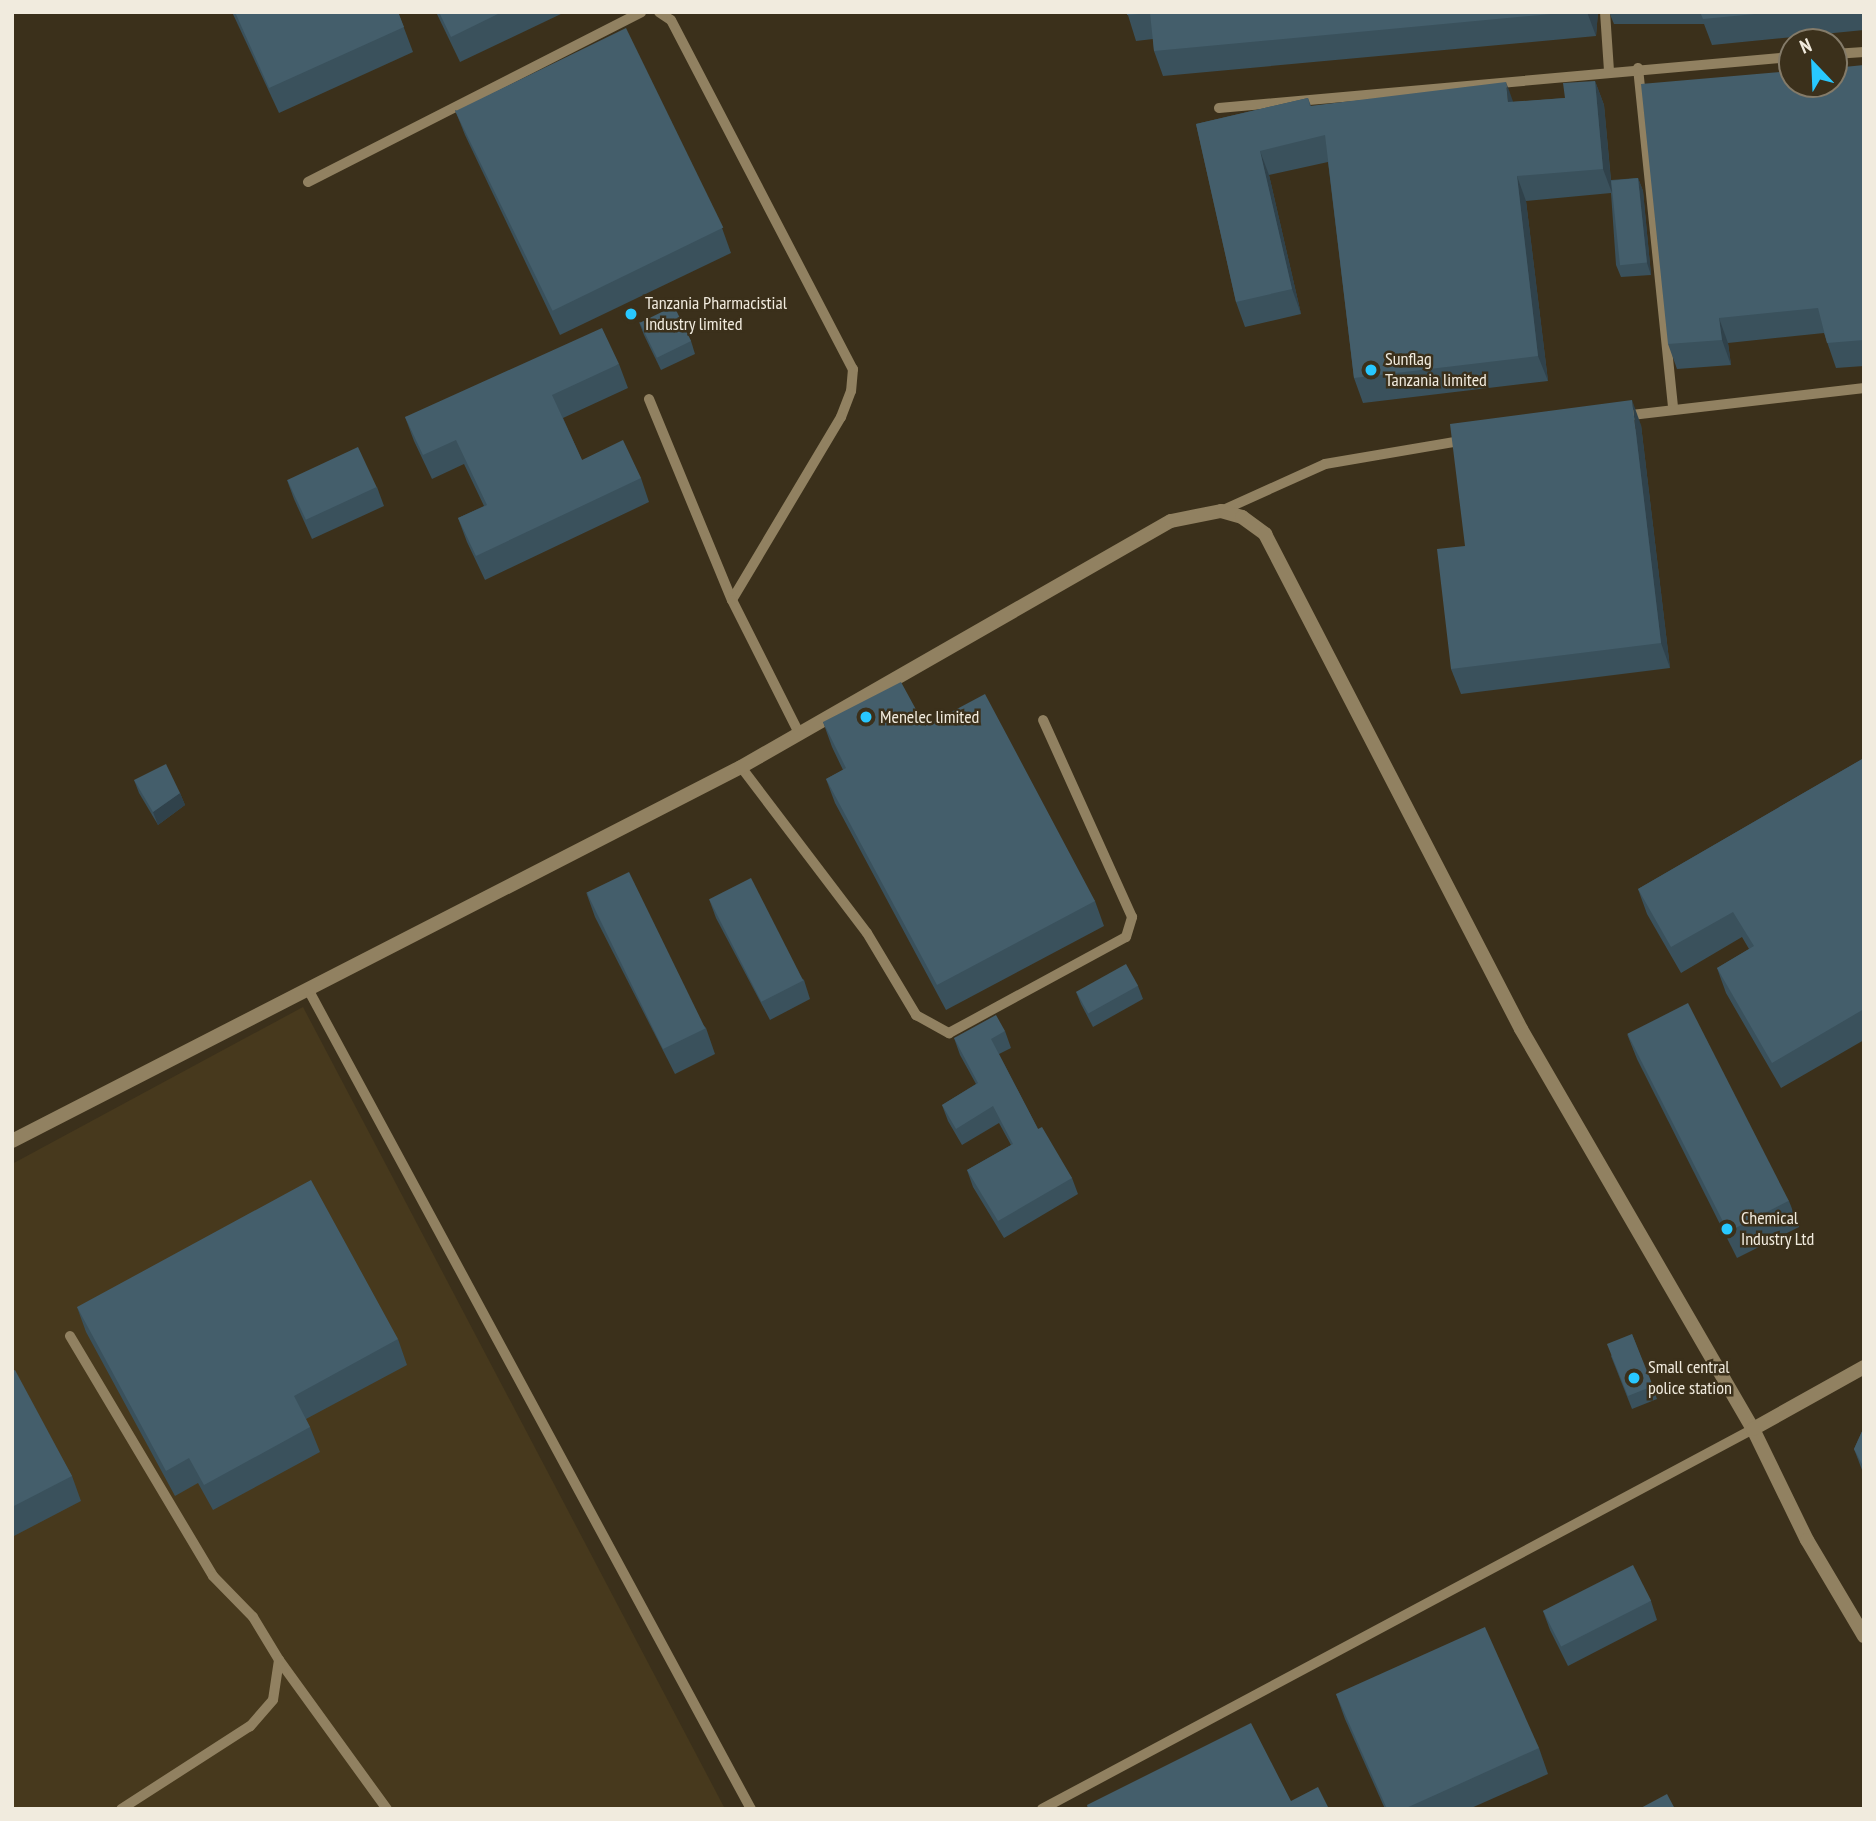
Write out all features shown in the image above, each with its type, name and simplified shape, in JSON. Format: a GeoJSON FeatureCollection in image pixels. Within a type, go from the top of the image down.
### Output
{"type":"FeatureCollection","features":[{"type":"Feature","properties":{"kind":"street"},"geometry":{"type":"LineString","coordinates":[[12,1141],[309,991],[741,767],[1171,521],[1222,511],[1242,517],[1265,534],[1521,1029],[1753,1429],[1807,1540],[1864,1636]]}},
{"type":"Feature","properties":{"kind":"street"},"geometry":{"type":"LineString","coordinates":[[1753,1429],[1864,1367]]}},
{"type":"Feature","properties":{"kind":"lane"},"geometry":{"type":"LineString","coordinates":[[308,182],[641,12]]}},
{"type":"Feature","properties":{"kind":"lane"},"geometry":{"type":"LineString","coordinates":[[659,12],[671,20],[853,369],[851,391],[841,417],[732,600]]}},
{"type":"Feature","properties":{"kind":"lane"},"geometry":{"type":"LineString","coordinates":[[1605,12],[1609,71]]}},
{"type":"Feature","properties":{"kind":"lane"},"geometry":{"type":"LineString","coordinates":[[1219,108],[1638,68],[1778,58]]}},
{"type":"Feature","properties":{"kind":"lane"},"geometry":{"type":"LineString","coordinates":[[1638,68],[1673,408]]}},
{"type":"Feature","properties":{"kind":"lane"},"geometry":{"type":"LineString","coordinates":[[1606,418],[1673,408],[1864,388]]}},
{"type":"Feature","properties":{"kind":"lane"},"geometry":{"type":"LineString","coordinates":[[649,399],[732,600],[799,733]]}},
{"type":"Feature","properties":{"kind":"lane"},"geometry":{"type":"LineString","coordinates":[[1222,511],[1325,464],[1474,439]]}},
{"type":"Feature","properties":{"kind":"lane"},"geometry":{"type":"LineString","coordinates":[[741,767],[846,903],[916,1015],[949,1033],[1126,937],[1132,917],[1043,719]]}},
{"type":"Feature","properties":{"kind":"lane"},"geometry":{"type":"LineString","coordinates":[[309,991],[751,1809]]}},
{"type":"Feature","properties":{"kind":"lane"},"geometry":{"type":"LineString","coordinates":[[70,1336],[214,1576],[253,1617],[279,1660],[387,1809]]}},
{"type":"Feature","properties":{"kind":"lane"},"geometry":{"type":"LineString","coordinates":[[1042,1809],[1753,1429]]}},
{"type":"Feature","properties":{"kind":"lane"},"geometry":{"type":"LineString","coordinates":[[121,1809],[250,1726],[273,1700],[279,1660]]}},
{"type":"Feature","properties":{"kind":"shaded area"},"geometry":{"type":"Polygon","coordinates":[[[303,1007],[725,1809],[12,1809],[12,1164],[303,1007]]]}},
{"type":"Feature","properties":{"kind":"building"},"geometry":{"type":"Polygon","coordinates":[[[235,12],[398,12],[404,27],[269,88],[235,12]]]}},
{"type":"Feature","properties":{"kind":"building"},"geometry":{"type":"Polygon","coordinates":[[[439,12],[502,12],[451,37],[439,12]]]}},
{"type":"Feature","properties":{"kind":"building"},"geometry":{"type":"Polygon","coordinates":[[[1127,12],[1573,12],[1154,51],[1150,13],[1127,15],[1127,12]]]}},
{"type":"Feature","properties":{"kind":"building"},"geometry":{"type":"Polygon","coordinates":[[[1700,12],[1776,12],[1703,19],[1700,12]]]}},
{"type":"Feature","properties":{"kind":"building"},"geometry":{"type":"Polygon","coordinates":[[[626,28],[723,228],[553,311],[455,111],[626,28]]]}},
{"type":"Feature","properties":{"kind":"building"},"geometry":{"type":"Polygon","coordinates":[[[1864,65],[1864,340],[1827,343],[1818,308],[1719,318],[1722,340],[1668,344],[1641,84],[1778,72],[1778,98],[1848,98],[1848,67],[1864,65]]]}},
{"type":"Feature","properties":{"kind":"building"},"geometry":{"type":"Polygon","coordinates":[[[1595,81],[1603,169],[1517,176],[1538,356],[1354,378],[1325,135],[1260,151],[1292,289],[1236,302],[1196,124],[1308,98],[1310,106],[1506,82],[1508,102],[1565,98],[1563,83],[1595,81]]]}},
{"type":"Feature","properties":{"kind":"building"},"geometry":{"type":"Polygon","coordinates":[[[1638,178],[1647,263],[1620,265],[1611,181],[1638,178]]]}},
{"type":"Feature","properties":{"kind":"building"},"geometry":{"type":"Polygon","coordinates":[[[674,306],[691,341],[657,358],[640,323],[674,306]]]}},
{"type":"Feature","properties":{"kind":"building"},"geometry":{"type":"Polygon","coordinates":[[[602,328],[619,364],[552,395],[582,460],[623,440],[641,478],[476,556],[458,518],[487,505],[456,440],[423,455],[405,417],[602,328]]]}},
{"type":"Feature","properties":{"kind":"building"},"geometry":{"type":"Polygon","coordinates":[[[1632,400],[1661,643],[1451,669],[1437,549],[1465,546],[1450,424],[1632,400]]]}},
{"type":"Feature","properties":{"kind":"building"},"geometry":{"type":"Polygon","coordinates":[[[358,447],[377,487],[306,520],[287,480],[358,447]]]}},
{"type":"Feature","properties":{"kind":"building"},"geometry":{"type":"Polygon","coordinates":[[[901,682],[925,726],[985,694],[1095,901],[937,985],[826,779],[846,768],[823,722],[901,682]]]}},
{"type":"Feature","properties":{"kind":"building"},"geometry":{"type":"Polygon","coordinates":[[[1864,758],[1864,1009],[1772,1063],[1717,968],[1754,946],[1733,912],[1671,947],[1638,889],[1864,758]]]}},
{"type":"Feature","properties":{"kind":"building"},"geometry":{"type":"Polygon","coordinates":[[[166,764],[180,793],[153,812],[134,780],[166,764]]]}},
{"type":"Feature","properties":{"kind":"building"},"geometry":{"type":"Polygon","coordinates":[[[629,872],[705,1028],[663,1049],[587,893],[629,872]]]}},
{"type":"Feature","properties":{"kind":"building"},"geometry":{"type":"Polygon","coordinates":[[[751,878],[803,980],[761,1002],[709,899],[751,878]]]}},
{"type":"Feature","properties":{"kind":"building"},"geometry":{"type":"Polygon","coordinates":[[[1126,964],[1138,986],[1088,1013],[1076,992],[1126,964]]]}},
{"type":"Feature","properties":{"kind":"building"},"geometry":{"type":"Polygon","coordinates":[[[1688,1003],[1789,1201],[1728,1232],[1627,1034],[1688,1003]]]}},
{"type":"Feature","properties":{"kind":"building"},"geometry":{"type":"Polygon","coordinates":[[[996,1015],[1005,1031],[991,1039],[1038,1129],[1042,1127],[1072,1178],[998,1221],[967,1170],[1013,1144],[993,1106],[956,1129],[942,1105],[978,1083],[954,1038],[996,1015]]]}},
{"type":"Feature","properties":{"kind":"building"},"geometry":{"type":"Polygon","coordinates":[[[311,1180],[398,1339],[294,1396],[310,1427],[204,1485],[189,1458],[166,1471],[77,1307],[311,1180]]]}},
{"type":"Feature","properties":{"kind":"building","name":"Small central police station"},"geometry":{"type":"Polygon","coordinates":[[[1632,1334],[1653,1386],[1628,1396],[1607,1344],[1632,1334]]]}},
{"type":"Feature","properties":{"kind":"building"},"geometry":{"type":"Polygon","coordinates":[[[15,1370],[72,1476],[12,1507],[12,1371],[15,1370]]]}},
{"type":"Feature","properties":{"kind":"building"},"geometry":{"type":"Polygon","coordinates":[[[1864,1427],[1864,1468],[1854,1449],[1864,1427]]]}},
{"type":"Feature","properties":{"kind":"building"},"geometry":{"type":"Polygon","coordinates":[[[1633,1565],[1651,1601],[1561,1646],[1543,1611],[1633,1565]]]}},
{"type":"Feature","properties":{"kind":"building"},"geometry":{"type":"Polygon","coordinates":[[[1485,1627],[1539,1748],[1404,1809],[1387,1809],[1336,1694],[1485,1627]]]}},
{"type":"Feature","properties":{"kind":"building"},"geometry":{"type":"Polygon","coordinates":[[[1251,1723],[1291,1801],[1318,1787],[1329,1809],[1088,1809],[1087,1805],[1251,1723]]]}},
{"type":"Feature","properties":{"kind":"building"},"geometry":{"type":"Polygon","coordinates":[[[1667,1794],[1675,1809],[1639,1809],[1667,1794]]]}},
{"type":"Feature","properties":{"kind":"place","name":"Tanzania Pharmacistial Industry limited"},"geometry":{"type":"Point","coordinates":[631,314]}},
{"type":"Feature","properties":{"kind":"place","name":"Sunflag Tanzania limited"},"geometry":{"type":"Point","coordinates":[1371,370]}},
{"type":"Feature","properties":{"kind":"place","name":"Menelec limited"},"geometry":{"type":"Point","coordinates":[866,717]}},
{"type":"Feature","properties":{"kind":"place","name":"Chemical Industry Ltd"},"geometry":{"type":"Point","coordinates":[1727,1229]}},
{"type":"Feature","properties":{"kind":"place","name":"Small central police station"},"geometry":{"type":"Point","coordinates":[1634,1378]}}]}
